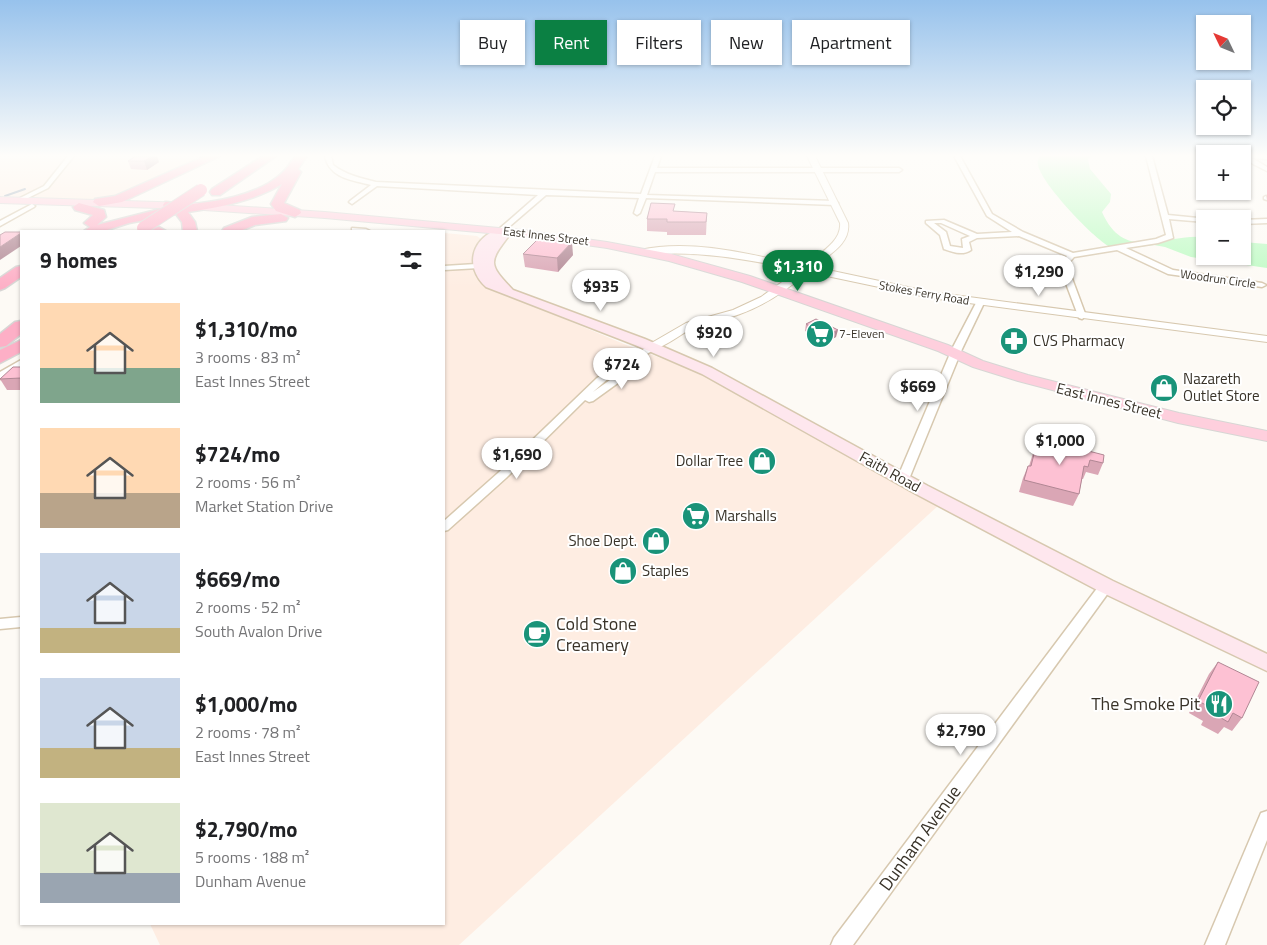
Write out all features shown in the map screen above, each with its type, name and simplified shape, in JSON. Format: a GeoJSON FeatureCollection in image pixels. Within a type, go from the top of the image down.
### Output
{"type":"FeatureCollection","features":[{"type":"Feature","properties":{"kind":"highway"},"geometry":{"type":"LineString","coordinates":[[99,202],[111,200]]}},
{"type":"Feature","properties":{"kind":"highway"},"geometry":{"type":"LineString","coordinates":[[180,200],[179,206],[189,223],[190,230]]}},
{"type":"Feature","properties":{"kind":"highway"},"geometry":{"type":"LineString","coordinates":[[141,230],[186,200]]}},
{"type":"Feature","properties":{"kind":"highway"},"geometry":{"type":"LineString","coordinates":[[159,230],[204,200]]}},
{"type":"Feature","properties":{"kind":"highway"},"geometry":{"type":"LineString","coordinates":[[93,230],[179,206],[220,200]]}},
{"type":"Feature","properties":{"kind":"highway"},"geometry":{"type":"LineString","coordinates":[[279,200],[277,204],[282,209],[295,213]]}},
{"type":"Feature","properties":{"kind":"highway"},"geometry":{"type":"LineString","coordinates":[[79,207],[95,210],[100,215],[79,230]]}},
{"type":"Feature","properties":{"kind":"highway"},"geometry":{"type":"LineString","coordinates":[[231,230],[253,221],[281,218]]}},
{"type":"Feature","properties":{"kind":"highway"},"geometry":{"type":"LineString","coordinates":[[4,283],[20,270]]}},
{"type":"Feature","properties":{"kind":"highway"},"geometry":{"type":"LineString","coordinates":[[0,325],[20,311]]}},
{"type":"Feature","properties":{"kind":"highway"},"geometry":{"type":"LineString","coordinates":[[0,342],[20,327]]}},
{"type":"Feature","properties":{"kind":"highway"},"geometry":{"type":"LineString","coordinates":[[0,358],[20,346]]}},
{"type":"Feature","properties":{"kind":"main road","name":"East Innes Street"},"geometry":{"type":"LineString","coordinates":[[21,200],[99,202],[295,213],[500,234],[572,244],[652,260],[776,292]]}},
{"type":"Feature","properties":{"kind":"main road","name":"East Innes Street"},"geometry":{"type":"LineString","coordinates":[[0,204],[79,207],[179,206],[281,218],[575,240],[643,252],[682,255],[934,353],[955,355],[1023,378],[1089,397],[1267,436]]}},
{"type":"Feature","properties":{"kind":"main road","name":"Faith Road"},"geometry":{"type":"LineString","coordinates":[[500,234],[478,253],[476,266],[480,275],[488,283],[652,347],[726,381],[902,479],[1106,586],[1267,663]]}},
{"type":"Feature","properties":{"kind":"main road","name":"Faith Road"},"geometry":{"type":"LineString","coordinates":[[500,234],[490,255],[488,265],[492,276],[508,291]]}},
{"type":"Feature","properties":{"kind":"street","name":"Faith Road"},"geometry":{"type":"LineString","coordinates":[[500,234],[536,200]]}},
{"type":"Feature","properties":{"kind":"street"},"geometry":{"type":"LineString","coordinates":[[637,214],[641,200]]}},
{"type":"Feature","properties":{"kind":"street"},"geometry":{"type":"LineString","coordinates":[[755,200],[835,203]]}},
{"type":"Feature","properties":{"kind":"street"},"geometry":{"type":"LineString","coordinates":[[445,526],[464,511],[570,410],[589,400],[642,361],[652,347],[690,325],[737,312],[776,292],[835,246],[845,235],[844,223],[834,200]]}},
{"type":"Feature","properties":{"kind":"street"},"geometry":{"type":"LineString","coordinates":[[981,200],[989,215],[1020,234],[1072,255],[1166,239],[1170,236],[1161,200]]}},
{"type":"Feature","properties":{"kind":"street"},"geometry":{"type":"LineString","coordinates":[[0,224],[32,206]]}},
{"type":"Feature","properties":{"kind":"street"},"geometry":{"type":"LineString","coordinates":[[1166,217],[1196,219]]}},
{"type":"Feature","properties":{"kind":"street"},"geometry":{"type":"LineString","coordinates":[[976,236],[942,221],[928,222],[943,234],[947,248],[952,250],[968,250],[965,241],[976,236],[1020,234]]}},
{"type":"Feature","properties":{"kind":"street"},"geometry":{"type":"LineString","coordinates":[[1251,222],[1267,221]]}},
{"type":"Feature","properties":{"kind":"street","name":"Woodrun Circle"},"geometry":{"type":"LineString","coordinates":[[1119,248],[1171,272],[1262,286]]}},
{"type":"Feature","properties":{"kind":"street","name":"Stokes Ferry Road"},"geometry":{"type":"LineString","coordinates":[[682,255],[736,254],[808,268],[882,286],[980,303],[1267,339]]}},
{"type":"Feature","properties":{"kind":"street"},"geometry":{"type":"LineString","coordinates":[[1072,255],[1063,266],[1082,316]]}},
{"type":"Feature","properties":{"kind":"street"},"geometry":{"type":"LineString","coordinates":[[445,268],[476,266]]}},
{"type":"Feature","properties":{"kind":"street"},"geometry":{"type":"LineString","coordinates":[[902,479],[955,355],[980,303]]}},
{"type":"Feature","properties":{"kind":"street"},"geometry":{"type":"LineString","coordinates":[[0,376],[20,364]]}},
{"type":"Feature","properties":{"kind":"street","name":"Dunham Avenue"},"geometry":{"type":"LineString","coordinates":[[841,945],[1106,586]]}},
{"type":"Feature","properties":{"kind":"street"},"geometry":{"type":"LineString","coordinates":[[0,624],[20,622]]}},
{"type":"Feature","properties":{"kind":"street"},"geometry":{"type":"LineString","coordinates":[[1215,945],[1267,819]]}},
{"type":"Feature","properties":{"kind":"shaded area"},"geometry":{"type":"Polygon","coordinates":[[[445,233],[477,236],[481,239],[474,258],[474,269],[491,288],[624,344],[702,374],[940,504],[459,945],[160,945],[150,925],[445,925],[445,233]]]}},
{"type":"Feature","properties":{"kind":"green space"},"geometry":{"type":"Polygon","coordinates":[[[1061,200],[1110,200],[1102,212],[1111,228],[1122,237],[1134,242],[1147,242],[1196,237],[1196,258],[1154,245],[1129,248],[1122,245],[1110,247],[1080,221],[1061,200]]]}},
{"type":"Feature","properties":{"kind":"green space"},"geometry":{"type":"Polygon","coordinates":[[[1251,243],[1267,244],[1267,268],[1246,265],[1251,265],[1251,243]]]}},
{"type":"Feature","properties":{"kind":"building"},"geometry":{"type":"Polygon","coordinates":[[[651,203],[675,204],[673,211],[707,213],[706,222],[667,222],[667,219],[647,219],[651,203]]]}},
{"type":"Feature","properties":{"kind":"building"},"geometry":{"type":"Polygon","coordinates":[[[5,232],[20,232],[0,247],[0,235],[5,232]]]}},
{"type":"Feature","properties":{"kind":"building"},"geometry":{"type":"Polygon","coordinates":[[[539,238],[572,242],[557,258],[523,254],[539,238]]]}},
{"type":"Feature","properties":{"kind":"building"},"geometry":{"type":"Polygon","coordinates":[[[816,319],[838,330],[827,335],[806,324],[816,319]]]}},
{"type":"Feature","properties":{"kind":"building"},"geometry":{"type":"Polygon","coordinates":[[[13,367],[20,367],[20,378],[0,379],[13,367]]]}},
{"type":"Feature","properties":{"kind":"building"},"geometry":{"type":"Polygon","coordinates":[[[1038,438],[1104,455],[1103,463],[1090,460],[1088,467],[1084,466],[1079,494],[1024,480],[1028,466],[1031,466],[1038,438]]]}},
{"type":"Feature","properties":{"kind":"building","name":"The Smoke Pit"},"geometry":{"type":"Polygon","coordinates":[[[1218,662],[1259,682],[1242,718],[1233,713],[1228,722],[1211,712],[1212,708],[1198,701],[1218,662]]]}},
{"type":"Feature","properties":{"kind":"place","name":"7-Eleven"},"geometry":{"type":"Point","coordinates":[820,334]}},
{"type":"Feature","properties":{"kind":"place","name":"CVS Pharmacy"},"geometry":{"type":"Point","coordinates":[1014,341]}},
{"type":"Feature","properties":{"kind":"place","name":"Nazareth Outlet Store"},"geometry":{"type":"Point","coordinates":[1164,388]}},
{"type":"Feature","properties":{"kind":"place","name":"Dollar Tree"},"geometry":{"type":"Point","coordinates":[762,461]}},
{"type":"Feature","properties":{"kind":"place","name":"Marshalls"},"geometry":{"type":"Point","coordinates":[696,516]}},
{"type":"Feature","properties":{"kind":"place","name":"Shoe Dept."},"geometry":{"type":"Point","coordinates":[656,541]}},
{"type":"Feature","properties":{"kind":"place","name":"Staples"},"geometry":{"type":"Point","coordinates":[623,571]}},
{"type":"Feature","properties":{"kind":"place","name":"Cold Stone Creamery"},"geometry":{"type":"Point","coordinates":[537,634]}},
{"type":"Feature","properties":{"kind":"place","name":"The Smoke Pit"},"geometry":{"type":"Point","coordinates":[1219,704]}}]}
